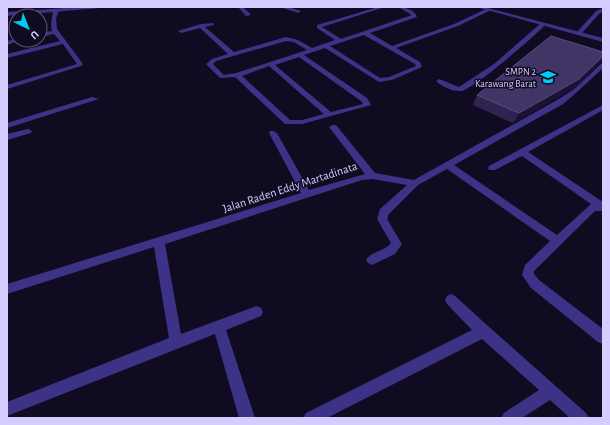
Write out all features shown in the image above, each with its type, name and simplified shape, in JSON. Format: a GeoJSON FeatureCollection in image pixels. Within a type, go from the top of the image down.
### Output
{"type":"FeatureCollection","features":[{"type":"Feature","properties":{"kind":"street"},"geometry":{"type":"LineString","coordinates":[[7,14],[100,7]]}},
{"type":"Feature","properties":{"kind":"street"},"geometry":{"type":"LineString","coordinates":[[240,7],[248,15]]}},
{"type":"Feature","properties":{"kind":"street"},"geometry":{"type":"LineString","coordinates":[[282,7],[298,11]]}},
{"type":"Feature","properties":{"kind":"street"},"geometry":{"type":"LineString","coordinates":[[340,41],[319,26],[383,7]]}},
{"type":"Feature","properties":{"kind":"street"},"geometry":{"type":"LineString","coordinates":[[311,50],[296,41],[286,39],[232,54],[214,60],[209,64],[222,77],[237,75],[415,16],[400,7]]}},
{"type":"Feature","properties":{"kind":"street"},"geometry":{"type":"LineString","coordinates":[[479,7],[603,40]]}},
{"type":"Feature","properties":{"kind":"street"},"geometry":{"type":"LineString","coordinates":[[391,48],[451,27],[488,10]]}},
{"type":"Feature","properties":{"kind":"street"},"geometry":{"type":"LineString","coordinates":[[578,33],[598,12],[603,10]]}},
{"type":"Feature","properties":{"kind":"street"},"geometry":{"type":"LineString","coordinates":[[7,87],[80,64],[70,49],[55,32],[53,20],[56,11]]}},
{"type":"Feature","properties":{"kind":"street"},"geometry":{"type":"LineString","coordinates":[[181,31],[212,24]]}},
{"type":"Feature","properties":{"kind":"street"},"geometry":{"type":"LineString","coordinates":[[439,81],[455,89],[460,89],[496,65],[543,24]]}},
{"type":"Feature","properties":{"kind":"street"},"geometry":{"type":"LineString","coordinates":[[201,26],[232,54]]}},
{"type":"Feature","properties":{"kind":"street"},"geometry":{"type":"LineString","coordinates":[[48,33],[55,32]]}},
{"type":"Feature","properties":{"kind":"street"},"geometry":{"type":"LineString","coordinates":[[325,45],[379,80],[390,79],[419,67],[418,63],[364,32]]}},
{"type":"Feature","properties":{"kind":"street"},"geometry":{"type":"LineString","coordinates":[[7,55],[63,42]]}},
{"type":"Feature","properties":{"kind":"street"},"geometry":{"type":"LineString","coordinates":[[237,75],[288,122],[302,122],[364,106],[367,103],[299,54]]}},
{"type":"Feature","properties":{"kind":"street"},"geometry":{"type":"LineString","coordinates":[[270,64],[330,115]]}},
{"type":"Feature","properties":{"kind":"street"},"geometry":{"type":"LineString","coordinates":[[372,260],[391,251],[397,244],[382,219],[384,212],[414,183],[560,102],[575,91],[603,64]]}},
{"type":"Feature","properties":{"kind":"street"},"geometry":{"type":"LineString","coordinates":[[7,126],[95,99]]}},
{"type":"Feature","properties":{"kind":"street"},"geometry":{"type":"LineString","coordinates":[[492,168],[603,107]]}},
{"type":"Feature","properties":{"kind":"street"},"geometry":{"type":"LineString","coordinates":[[333,127],[372,176]]}},
{"type":"Feature","properties":{"kind":"street"},"geometry":{"type":"LineString","coordinates":[[7,137],[28,131]]}},
{"type":"Feature","properties":{"kind":"street"},"geometry":{"type":"LineString","coordinates":[[273,132],[307,195]]}},
{"type":"Feature","properties":{"kind":"street"},"geometry":{"type":"LineString","coordinates":[[522,152],[602,207]]}},
{"type":"Feature","properties":{"kind":"street"},"geometry":{"type":"LineString","coordinates":[[448,165],[558,241]]}},
{"type":"Feature","properties":{"kind":"street","name":"Jalan Raden Eddy Martadinata"},"geometry":{"type":"LineString","coordinates":[[7,289],[342,183],[372,176],[414,183]]}},
{"type":"Feature","properties":{"kind":"street"},"geometry":{"type":"LineString","coordinates":[[602,207],[592,208],[529,268],[528,275],[535,284],[602,332]]}},
{"type":"Feature","properties":{"kind":"street"},"geometry":{"type":"LineString","coordinates":[[159,242],[176,342]]}},
{"type":"Feature","properties":{"kind":"street"},"geometry":{"type":"LineString","coordinates":[[451,300],[483,331],[581,418]]}},
{"type":"Feature","properties":{"kind":"street"},"geometry":{"type":"LineString","coordinates":[[7,409],[176,342],[220,327],[257,312]]}},
{"type":"Feature","properties":{"kind":"street"},"geometry":{"type":"LineString","coordinates":[[220,327],[247,418]]}},
{"type":"Feature","properties":{"kind":"street"},"geometry":{"type":"LineString","coordinates":[[311,418],[483,331]]}},
{"type":"Feature","properties":{"kind":"street"},"geometry":{"type":"LineString","coordinates":[[509,418],[550,391]]}},
{"type":"Feature","properties":{"kind":"building","name":"SMPN 2 Karawang Barat"},"geometry":{"type":"Polygon","coordinates":[[[551,36],[603,52],[603,56],[579,79],[519,113],[477,95],[551,36]]]}},
{"type":"Feature","properties":{"kind":"place","name":"SMPN 2 Karawang Barat"},"geometry":{"type":"Point","coordinates":[548,77]}}]}
